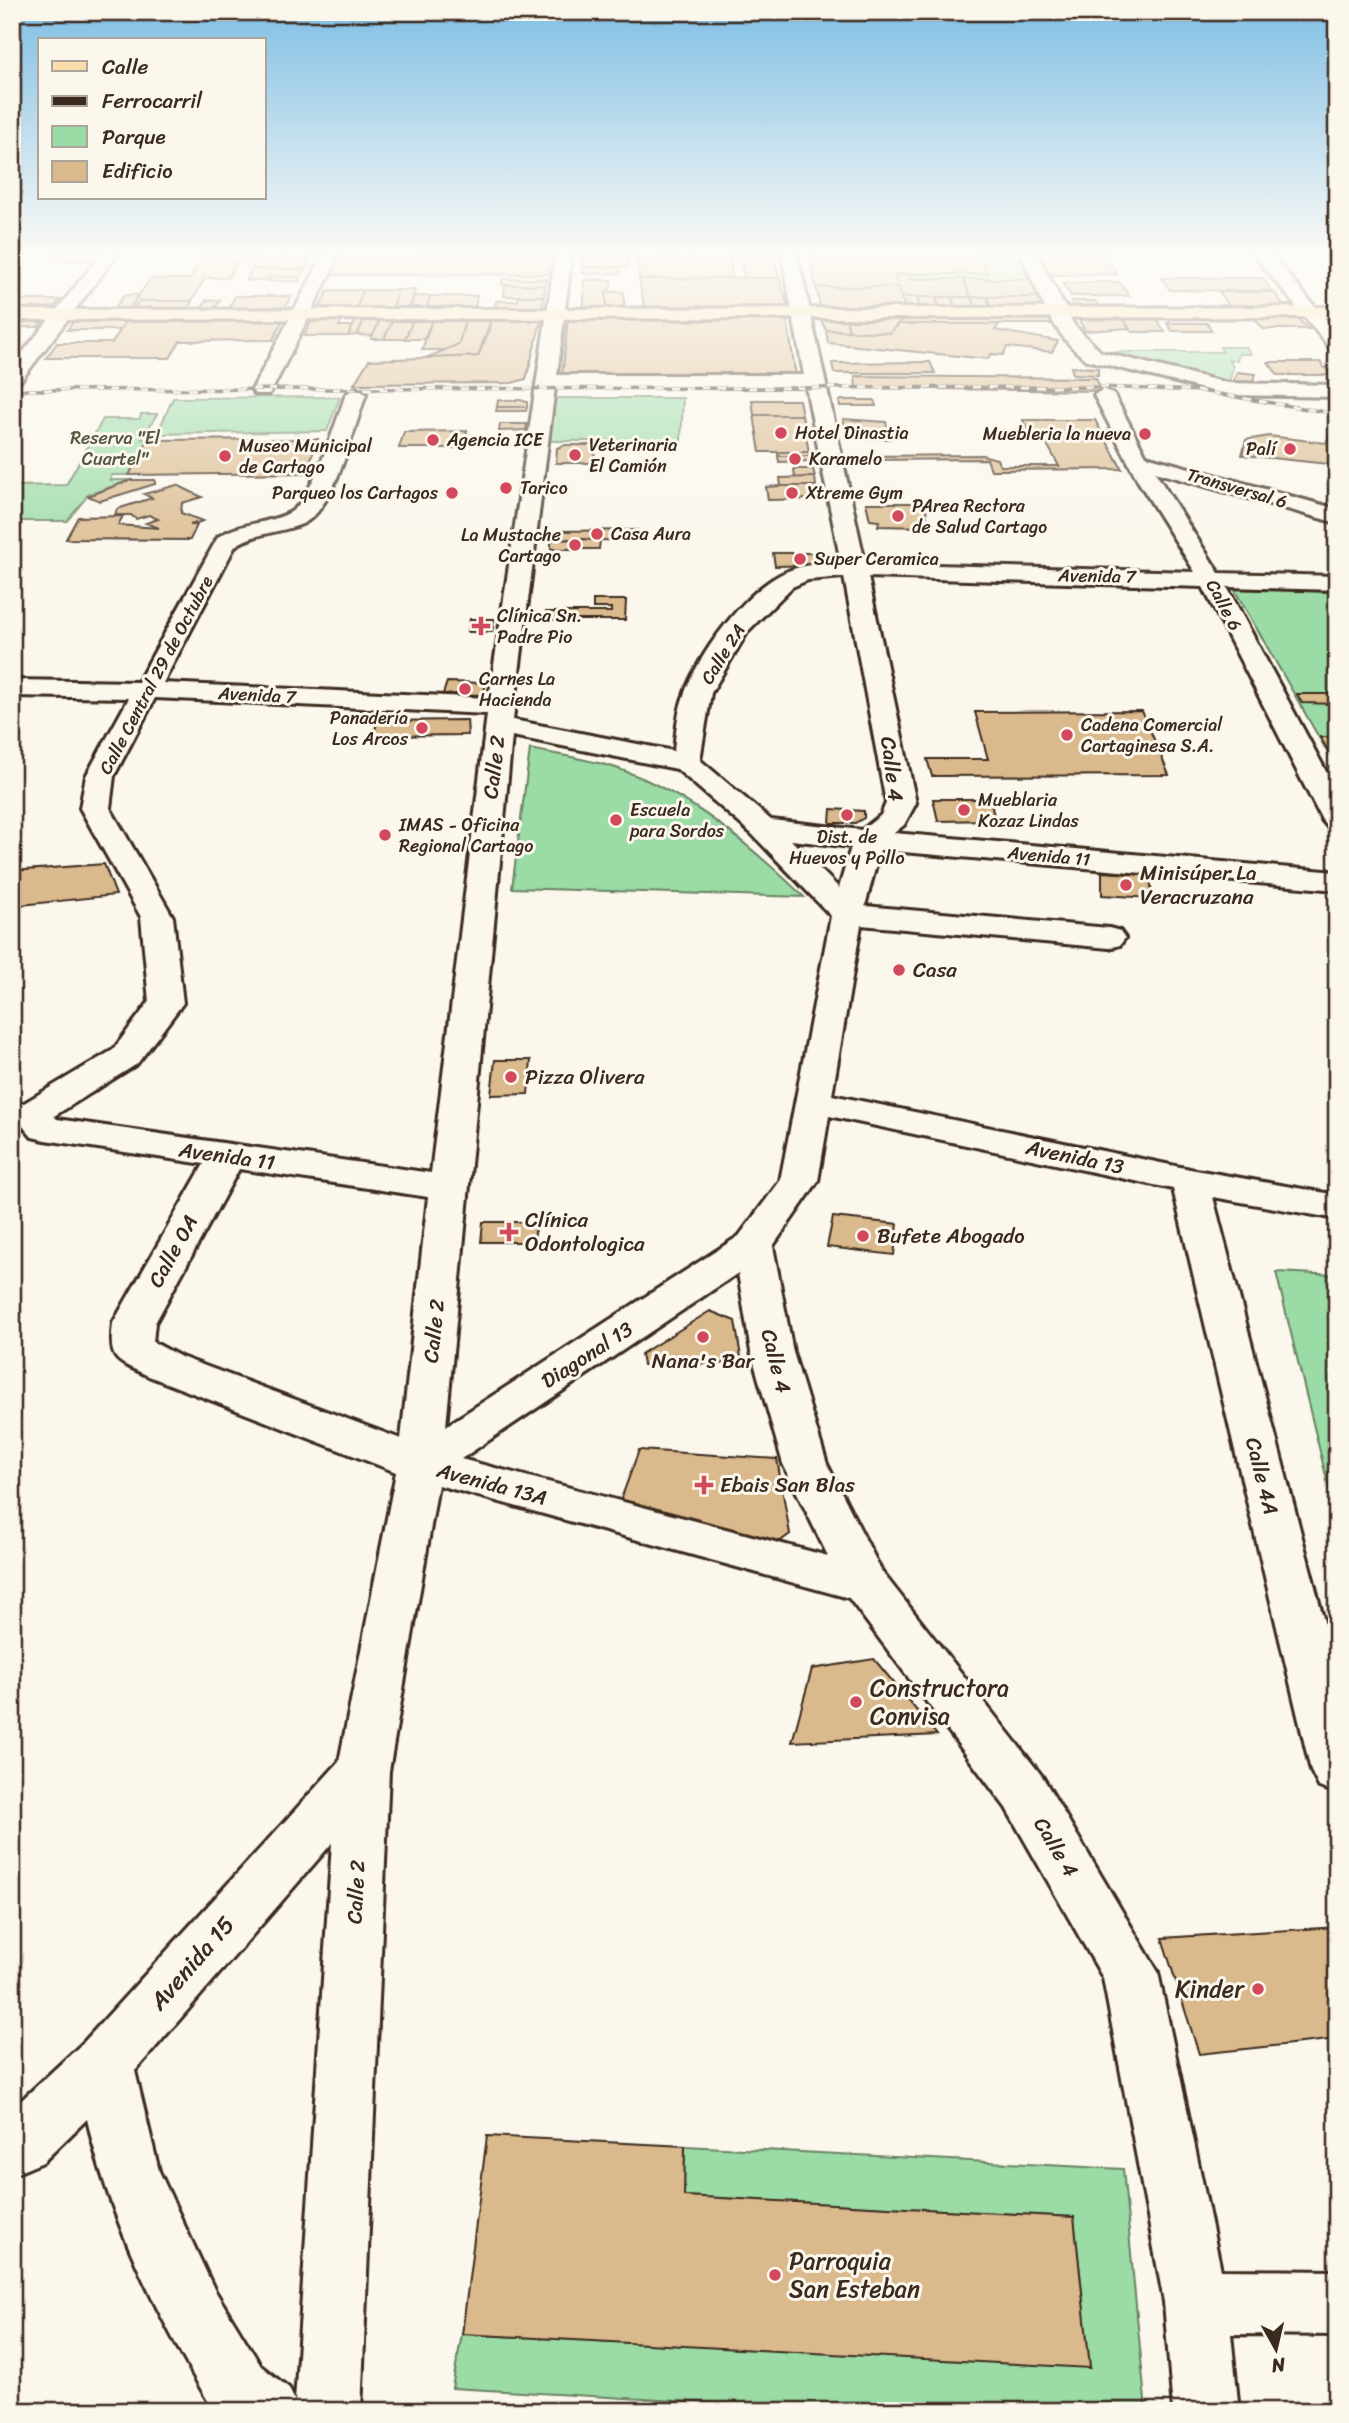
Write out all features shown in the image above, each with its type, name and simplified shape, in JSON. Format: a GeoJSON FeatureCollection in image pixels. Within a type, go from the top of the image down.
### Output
{"type":"FeatureCollection","features":[{"type":"Feature","properties":{"kind":"street"},"geometry":{"type":"LineString","coordinates":[[12,379],[23,365]]}},
{"type":"Feature","properties":{"kind":"street"},"geometry":{"type":"LineString","coordinates":[[261,390],[274,365]]}},
{"type":"Feature","properties":{"kind":"street","name":"Calle 2"},"geometry":{"type":"LineString","coordinates":[[328,2411],[363,1771],[420,1464],[500,716],[549,365]]}},
{"type":"Feature","properties":{"kind":"street","name":"Calle 4"},"geometry":{"type":"LineString","coordinates":[[810,365],[856,570],[901,803],[894,819],[868,840]]}},
{"type":"Feature","properties":{"kind":"street"},"geometry":{"type":"LineString","coordinates":[[1134,365],[1216,387],[1257,391],[1337,391]]}},
{"type":"Feature","properties":{"kind":"street"},"geometry":{"type":"LineString","coordinates":[[546,381],[813,381]]}},
{"type":"Feature","properties":{"kind":"street","name":"Calle Central 29 de Octubre"},"geometry":{"type":"LineString","coordinates":[[22,1114],[125,1057],[166,1003],[157,916],[95,808],[100,776],[149,690],[226,542],[235,534],[297,519],[309,512],[356,394]]}},
{"type":"Feature","properties":{"kind":"street","name":"Calle 6"},"geometry":{"type":"LineString","coordinates":[[1104,395],[1137,460],[1211,579],[1337,820]]}},
{"type":"Feature","properties":{"kind":"street","name":"Transversal 6"},"geometry":{"type":"LineString","coordinates":[[1137,460],[1337,516]]}},
{"type":"Feature","properties":{"kind":"street","name":"Calle 2A"},"geometry":{"type":"LineString","coordinates":[[686,762],[697,694],[725,645],[753,608],[794,576],[820,570],[856,570]]}},
{"type":"Feature","properties":{"kind":"street","name":"Avenida 7"},"geometry":{"type":"LineString","coordinates":[[856,570],[1337,583]]}},
{"type":"Feature","properties":{"kind":"street","name":"Avenida 7"},"geometry":{"type":"LineString","coordinates":[[12,688],[149,690],[500,716],[686,762]]}},
{"type":"Feature","properties":{"kind":"street"},"geometry":{"type":"LineString","coordinates":[[686,762],[762,828],[847,914],[1109,938]]}},
{"type":"Feature","properties":{"kind":"street","name":"Avenida 11"},"geometry":{"type":"LineString","coordinates":[[762,828],[868,840],[1337,881]]}},
{"type":"Feature","properties":{"kind":"street"},"geometry":{"type":"LineString","coordinates":[[753,1245],[799,1181],[847,914],[868,840]]}},
{"type":"Feature","properties":{"kind":"street","name":"Avenida 13"},"geometry":{"type":"LineString","coordinates":[[814,1102],[1190,1181],[1337,1207]]}},
{"type":"Feature","properties":{"kind":"street","name":"Avenida 11"},"geometry":{"type":"LineString","coordinates":[[22,1114],[46,1129],[448,1188]]}},
{"type":"Feature","properties":{"kind":"street","name":"Calle 0A"},"geometry":{"type":"LineString","coordinates":[[131,1349],[134,1323],[227,1157]]}},
{"type":"Feature","properties":{"kind":"street","name":"Calle 4A"},"geometry":{"type":"LineString","coordinates":[[1190,1181],[1336,1771]]}},
{"type":"Feature","properties":{"kind":"street","name":"Calle 4"},"geometry":{"type":"LineString","coordinates":[[753,1245],[772,1352],[804,1464],[864,1584],[1024,1792],[1130,1972],[1196,2302],[1206,2411]]}},
{"type":"Feature","properties":{"kind":"street","name":"Diagonal 13"},"geometry":{"type":"LineString","coordinates":[[420,1464],[753,1245]]}},
{"type":"Feature","properties":{"kind":"street","name":"Avenida 13A"},"geometry":{"type":"LineString","coordinates":[[131,1349],[166,1367],[420,1464],[864,1584]]}},
{"type":"Feature","properties":{"kind":"street"},"geometry":{"type":"LineString","coordinates":[[426,1409],[435,1425],[446,1430],[470,1432]]}},
{"type":"Feature","properties":{"kind":"street","name":"Avenida 15"},"geometry":{"type":"LineString","coordinates":[[12,2145],[22,2141],[104,2063],[363,1771]]}},
{"type":"Feature","properties":{"kind":"street"},"geometry":{"type":"LineString","coordinates":[[104,2063],[130,2175],[191,2312],[238,2389],[266,2411]]}},
{"type":"Feature","properties":{"kind":"street"},"geometry":{"type":"LineString","coordinates":[[1196,2302],[1337,2304]]}},
{"type":"Feature","properties":{"kind":"green space"},"geometry":{"type":"Polygon","coordinates":[[[1148,365],[1232,365],[1229,383],[1148,365]]]}},
{"type":"Feature","properties":{"kind":"green space"},"geometry":{"type":"Polygon","coordinates":[[[340,397],[327,431],[157,434],[173,398],[340,397]]]}},
{"type":"Feature","properties":{"kind":"green space"},"geometry":{"type":"Polygon","coordinates":[[[554,398],[683,398],[681,441],[550,441],[554,398]]]}},
{"type":"Feature","properties":{"kind":"green space","name":"Reserva \"El Cuartel\""},"geometry":{"type":"Polygon","coordinates":[[[141,414],[157,414],[142,439],[148,440],[129,475],[112,475],[110,480],[131,480],[89,494],[67,521],[12,521],[12,486],[66,485],[103,419],[140,419],[141,414]]]}},
{"type":"Feature","properties":{"kind":"green space"},"geometry":{"type":"Polygon","coordinates":[[[1234,589],[1337,592],[1337,769],[1234,589]]]}},
{"type":"Feature","properties":{"kind":"green space","name":"Escuela para Sordos"},"geometry":{"type":"Polygon","coordinates":[[[530,749],[608,766],[645,779],[670,792],[741,840],[804,897],[512,888],[530,749]]]}},
{"type":"Feature","properties":{"kind":"green space"},"geometry":{"type":"Polygon","coordinates":[[[1276,1272],[1337,1275],[1337,1521],[1276,1272]]]}},
{"type":"Feature","properties":{"kind":"green space"},"geometry":{"type":"Polygon","coordinates":[[[685,2146],[1123,2169],[1146,2411],[852,2411],[452,2388],[462,2334],[1090,2367],[1074,2217],[684,2196],[685,2146]]]}},
{"type":"Feature","properties":{"kind":"building"},"geometry":{"type":"Polygon","coordinates":[[[366,365],[530,365],[526,379],[512,383],[354,384],[366,365]]]}},
{"type":"Feature","properties":{"kind":"building"},"geometry":{"type":"Polygon","coordinates":[[[563,365],[794,365],[796,377],[562,377],[563,365]]]}},
{"type":"Feature","properties":{"kind":"building"},"geometry":{"type":"Polygon","coordinates":[[[832,365],[931,365],[935,373],[834,373],[832,365]]]}},
{"type":"Feature","properties":{"kind":"building"},"geometry":{"type":"Polygon","coordinates":[[[1270,365],[1323,365],[1331,375],[1278,375],[1270,365]]]}},
{"type":"Feature","properties":{"kind":"building"},"geometry":{"type":"Polygon","coordinates":[[[1071,367],[1098,368],[1098,375],[1073,374],[1071,367]]]}},
{"type":"Feature","properties":{"kind":"building"},"geometry":{"type":"Polygon","coordinates":[[[1237,372],[1256,374],[1251,386],[1232,384],[1237,372]]]}},
{"type":"Feature","properties":{"kind":"building"},"geometry":{"type":"Polygon","coordinates":[[[855,376],[1096,378],[1101,391],[856,388],[855,376]]]}},
{"type":"Feature","properties":{"kind":"building"},"geometry":{"type":"Polygon","coordinates":[[[498,400],[520,400],[527,402],[527,407],[497,407],[498,400]]]}},
{"type":"Feature","properties":{"kind":"building"},"geometry":{"type":"Polygon","coordinates":[[[752,400],[799,400],[802,415],[754,415],[752,400]]]}},
{"type":"Feature","properties":{"kind":"building"},"geometry":{"type":"Polygon","coordinates":[[[874,400],[876,406],[840,406],[839,401],[874,400]]]}},
{"type":"Feature","properties":{"kind":"building"},"geometry":{"type":"Polygon","coordinates":[[[497,407],[527,407],[526,411],[496,411],[497,407]]]}},
{"type":"Feature","properties":{"kind":"building","name":"Hotel Dinastia"},"geometry":{"type":"Polygon","coordinates":[[[754,415],[802,415],[809,452],[760,452],[754,415]]]}},
{"type":"Feature","properties":{"kind":"building"},"geometry":{"type":"Polygon","coordinates":[[[843,419],[886,422],[890,439],[847,439],[843,419]]]}},
{"type":"Feature","properties":{"kind":"building"},"geometry":{"type":"Polygon","coordinates":[[[1023,420],[1095,420],[1122,469],[991,470],[987,459],[866,460],[865,456],[982,455],[997,459],[1000,466],[1059,466],[1042,435],[1030,435],[1023,420]]]}},
{"type":"Feature","properties":{"kind":"building"},"geometry":{"type":"Polygon","coordinates":[[[500,424],[527,424],[526,430],[499,431],[500,424]]]}},
{"type":"Feature","properties":{"kind":"building","name":"Palí"},"geometry":{"type":"Polygon","coordinates":[[[1337,430],[1337,465],[1242,455],[1246,440],[1269,436],[1326,443],[1330,433],[1337,430]]]}},
{"type":"Feature","properties":{"kind":"building","name":"Agencia ICE"},"geometry":{"type":"Polygon","coordinates":[[[467,431],[464,448],[399,448],[404,432],[467,431]]]}},
{"type":"Feature","properties":{"kind":"building","name":"Museo Municipal de Cartago"},"geometry":{"type":"Polygon","coordinates":[[[318,439],[306,473],[129,475],[148,440],[318,439]]]}},
{"type":"Feature","properties":{"kind":"building","name":"Veterinaria El Camión"},"geometry":{"type":"Polygon","coordinates":[[[565,445],[595,445],[594,463],[556,463],[557,448],[565,445]]]}},
{"type":"Feature","properties":{"kind":"building"},"geometry":{"type":"Polygon","coordinates":[[[778,452],[809,452],[810,456],[778,456],[778,452]]]}},
{"type":"Feature","properties":{"kind":"building","name":"Karamelo"},"geometry":{"type":"Polygon","coordinates":[[[778,456],[810,456],[811,461],[779,462],[778,456]]]}},
{"type":"Feature","properties":{"kind":"building"},"geometry":{"type":"Polygon","coordinates":[[[794,469],[813,469],[815,477],[795,478],[794,469]]]}},
{"type":"Feature","properties":{"kind":"building"},"geometry":{"type":"Polygon","coordinates":[[[815,477],[816,486],[781,486],[780,478],[815,477]]]}},
{"type":"Feature","properties":{"kind":"building"},"geometry":{"type":"Polygon","coordinates":[[[131,480],[155,480],[155,484],[100,501],[88,496],[131,480]]]}},
{"type":"Feature","properties":{"kind":"building"},"geometry":{"type":"Polygon","coordinates":[[[177,485],[202,497],[182,503],[181,513],[203,521],[190,525],[197,525],[190,540],[66,539],[78,517],[123,516],[118,525],[159,528],[146,523],[158,519],[149,515],[136,519],[131,515],[115,515],[117,509],[152,498],[144,494],[177,485]]]}},
{"type":"Feature","properties":{"kind":"building","name":"Xtreme Gym"},"geometry":{"type":"Polygon","coordinates":[[[816,486],[820,499],[768,500],[766,487],[816,486]]]}},
{"type":"Feature","properties":{"kind":"building","name":"PArea Rectora de Salud Cartago"},"geometry":{"type":"Polygon","coordinates":[[[866,503],[926,503],[927,527],[878,526],[879,521],[870,520],[866,503]]]}},
{"type":"Feature","properties":{"kind":"building","name":"Casa Aura"},"geometry":{"type":"Polygon","coordinates":[[[637,530],[639,541],[556,539],[556,531],[637,530]]]}},
{"type":"Feature","properties":{"kind":"building","name":"La Mustache Cartago"},"geometry":{"type":"Polygon","coordinates":[[[551,540],[600,541],[599,549],[551,549],[551,540]]]}},
{"type":"Feature","properties":{"kind":"building","name":"Super Ceramica"},"geometry":{"type":"Polygon","coordinates":[[[773,553],[826,553],[829,565],[775,566],[773,553]]]}},
{"type":"Feature","properties":{"kind":"building"},"geometry":{"type":"Polygon","coordinates":[[[593,600],[626,600],[625,620],[545,620],[546,612],[611,612],[611,608],[593,608],[593,600]]]}},
{"type":"Feature","properties":{"kind":"building","name":"Clínica Sn. Padre Pio"},"geometry":{"type":"Polygon","coordinates":[[[470,619],[494,619],[492,632],[468,632],[470,619]]]}},
{"type":"Feature","properties":{"kind":"building","name":"Carnes La Hacienda"},"geometry":{"type":"Polygon","coordinates":[[[447,682],[486,683],[483,695],[443,694],[447,682]]]}},
{"type":"Feature","properties":{"kind":"building"},"geometry":{"type":"Polygon","coordinates":[[[1297,694],[1337,694],[1337,704],[1302,703],[1297,694]]]}},
{"type":"Feature","properties":{"kind":"building","name":"Cadena Comercial Cartaginesa S.A."},"geometry":{"type":"Polygon","coordinates":[[[1142,711],[1169,775],[932,776],[927,759],[988,759],[975,712],[1142,711]]]}},
{"type":"Feature","properties":{"kind":"building","name":"Panadería Los Arcos"},"geometry":{"type":"Polygon","coordinates":[[[467,720],[468,735],[374,736],[377,721],[467,720]]]}},
{"type":"Feature","properties":{"kind":"building"},"geometry":{"type":"Polygon","coordinates":[[[1320,737],[1337,737],[1337,760],[1334,760],[1320,737]]]}},
{"type":"Feature","properties":{"kind":"building","name":"Mueblaria Kozaz Lindas"},"geometry":{"type":"Polygon","coordinates":[[[933,799],[990,799],[995,820],[938,821],[933,799]]]}},
{"type":"Feature","properties":{"kind":"building","name":"Dist. de Huevos y Pollo"},"geometry":{"type":"Polygon","coordinates":[[[831,809],[864,811],[864,818],[855,823],[830,823],[831,809]]]}},
{"type":"Feature","properties":{"kind":"building"},"geometry":{"type":"Polygon","coordinates":[[[104,864],[116,895],[12,906],[12,871],[104,864]]]}},
{"type":"Feature","properties":{"kind":"building","name":"Minisúper La Veracruzana"},"geometry":{"type":"Polygon","coordinates":[[[1102,872],[1150,875],[1152,898],[1102,895],[1102,872]]]}},
{"type":"Feature","properties":{"kind":"building","name":"Pizza Olivera"},"geometry":{"type":"Polygon","coordinates":[[[495,1060],[531,1060],[528,1094],[491,1095],[495,1060]]]}},
{"type":"Feature","properties":{"kind":"building","name":"Bufete Abogado"},"geometry":{"type":"Polygon","coordinates":[[[833,1217],[898,1224],[894,1255],[827,1247],[833,1217]]]}},
{"type":"Feature","properties":{"kind":"building","name":"Clínica Odontologica"},"geometry":{"type":"Polygon","coordinates":[[[483,1222],[536,1222],[534,1242],[481,1242],[483,1222]]]}},
{"type":"Feature","properties":{"kind":"building","name":"Nana's Bar"},"geometry":{"type":"Polygon","coordinates":[[[710,1311],[735,1321],[742,1363],[643,1365],[641,1354],[710,1311]]]}},
{"type":"Feature","properties":{"kind":"building","name":"Ebais San Blas"},"geometry":{"type":"Polygon","coordinates":[[[639,1450],[777,1459],[790,1534],[771,1548],[617,1510],[639,1450]]]}},
{"type":"Feature","properties":{"kind":"building","name":"Constructora Convisa"},"geometry":{"type":"Polygon","coordinates":[[[874,1659],[937,1735],[792,1742],[812,1669],[874,1659]]]}},
{"type":"Feature","properties":{"kind":"building","name":"Kinder"},"geometry":{"type":"Polygon","coordinates":[[[1337,1927],[1337,2039],[1199,2054],[1162,1938],[1337,1927]]]}},
{"type":"Feature","properties":{"kind":"building","name":"Parroquia San Esteban"},"geometry":{"type":"Polygon","coordinates":[[[487,2136],[685,2146],[684,2196],[1074,2217],[1090,2368],[462,2334],[487,2136]]]}},
{"type":"Feature","properties":{"kind":"railway"},"geometry":{"type":"LineString","coordinates":[[12,390],[1100,387],[1201,391],[1337,414]]}},
{"type":"Feature","properties":{"kind":"place","name":"Hotel Dinastia"},"geometry":{"type":"Point","coordinates":[781,433]}},
{"type":"Feature","properties":{"kind":"place","name":"Muebleria la nueva"},"geometry":{"type":"Point","coordinates":[1145,434]}},
{"type":"Feature","properties":{"kind":"place","name":"Agencia ICE"},"geometry":{"type":"Point","coordinates":[433,440]}},
{"type":"Feature","properties":{"kind":"place","name":"Palí"},"geometry":{"type":"Point","coordinates":[1290,449]}},
{"type":"Feature","properties":{"kind":"place","name":"Veterinaria El Camión"},"geometry":{"type":"Point","coordinates":[575,455]}},
{"type":"Feature","properties":{"kind":"place","name":"Museo Municipal de Cartago"},"geometry":{"type":"Point","coordinates":[225,456]}},
{"type":"Feature","properties":{"kind":"place","name":"Karamelo"},"geometry":{"type":"Point","coordinates":[795,459]}},
{"type":"Feature","properties":{"kind":"place","name":"Tarico"},"geometry":{"type":"Point","coordinates":[506,488]}},
{"type":"Feature","properties":{"kind":"place","name":"Parqueo los Cartagos"},"geometry":{"type":"Point","coordinates":[452,493]}},
{"type":"Feature","properties":{"kind":"place","name":"Xtreme Gym"},"geometry":{"type":"Point","coordinates":[792,493]}},
{"type":"Feature","properties":{"kind":"place","name":"PArea Rectora de Salud Cartago"},"geometry":{"type":"Point","coordinates":[898,516]}},
{"type":"Feature","properties":{"kind":"place","name":"Casa Aura"},"geometry":{"type":"Point","coordinates":[597,534]}},
{"type":"Feature","properties":{"kind":"place","name":"La Mustache Cartago"},"geometry":{"type":"Point","coordinates":[575,545]}},
{"type":"Feature","properties":{"kind":"place","name":"Super Ceramica"},"geometry":{"type":"Point","coordinates":[800,559]}},
{"type":"Feature","properties":{"kind":"place","name":"Clínica Sn. Padre Pio"},"geometry":{"type":"Point","coordinates":[481,626]}},
{"type":"Feature","properties":{"kind":"place","name":"Carnes La Hacienda"},"geometry":{"type":"Point","coordinates":[465,689]}},
{"type":"Feature","properties":{"kind":"place","name":"Panadería Los Arcos"},"geometry":{"type":"Point","coordinates":[422,728]}},
{"type":"Feature","properties":{"kind":"place","name":"Cadena Comercial Cartaginesa S.A."},"geometry":{"type":"Point","coordinates":[1067,735]}},
{"type":"Feature","properties":{"kind":"place","name":"Mueblaria Kozaz Lindas"},"geometry":{"type":"Point","coordinates":[964,810]}},
{"type":"Feature","properties":{"kind":"place","name":"Dist. de Huevos y Pollo"},"geometry":{"type":"Point","coordinates":[847,815]}},
{"type":"Feature","properties":{"kind":"place","name":"Escuela para Sordos"},"geometry":{"type":"Point","coordinates":[616,820]}},
{"type":"Feature","properties":{"kind":"place","name":"IMAS - Oficina Regional Cartago"},"geometry":{"type":"Point","coordinates":[385,835]}},
{"type":"Feature","properties":{"kind":"place","name":"Minisúper La Veracruzana"},"geometry":{"type":"Point","coordinates":[1126,885]}},
{"type":"Feature","properties":{"kind":"place","name":"Casa"},"geometry":{"type":"Point","coordinates":[899,970]}},
{"type":"Feature","properties":{"kind":"place","name":"Pizza Olivera"},"geometry":{"type":"Point","coordinates":[511,1077]}},
{"type":"Feature","properties":{"kind":"place","name":"Clínica Odontologica"},"geometry":{"type":"Point","coordinates":[509,1232]}},
{"type":"Feature","properties":{"kind":"place","name":"Bufete Abogado"},"geometry":{"type":"Point","coordinates":[863,1236]}},
{"type":"Feature","properties":{"kind":"place","name":"Nana's Bar"},"geometry":{"type":"Point","coordinates":[703,1337]}},
{"type":"Feature","properties":{"kind":"place","name":"Ebais San Blas"},"geometry":{"type":"Point","coordinates":[704,1485]}},
{"type":"Feature","properties":{"kind":"place","name":"Constructora Convisa"},"geometry":{"type":"Point","coordinates":[856,1702]}},
{"type":"Feature","properties":{"kind":"place","name":"Kinder"},"geometry":{"type":"Point","coordinates":[1258,1989]}},
{"type":"Feature","properties":{"kind":"place","name":"Parroquia San Esteban"},"geometry":{"type":"Point","coordinates":[775,2275]}}]}
